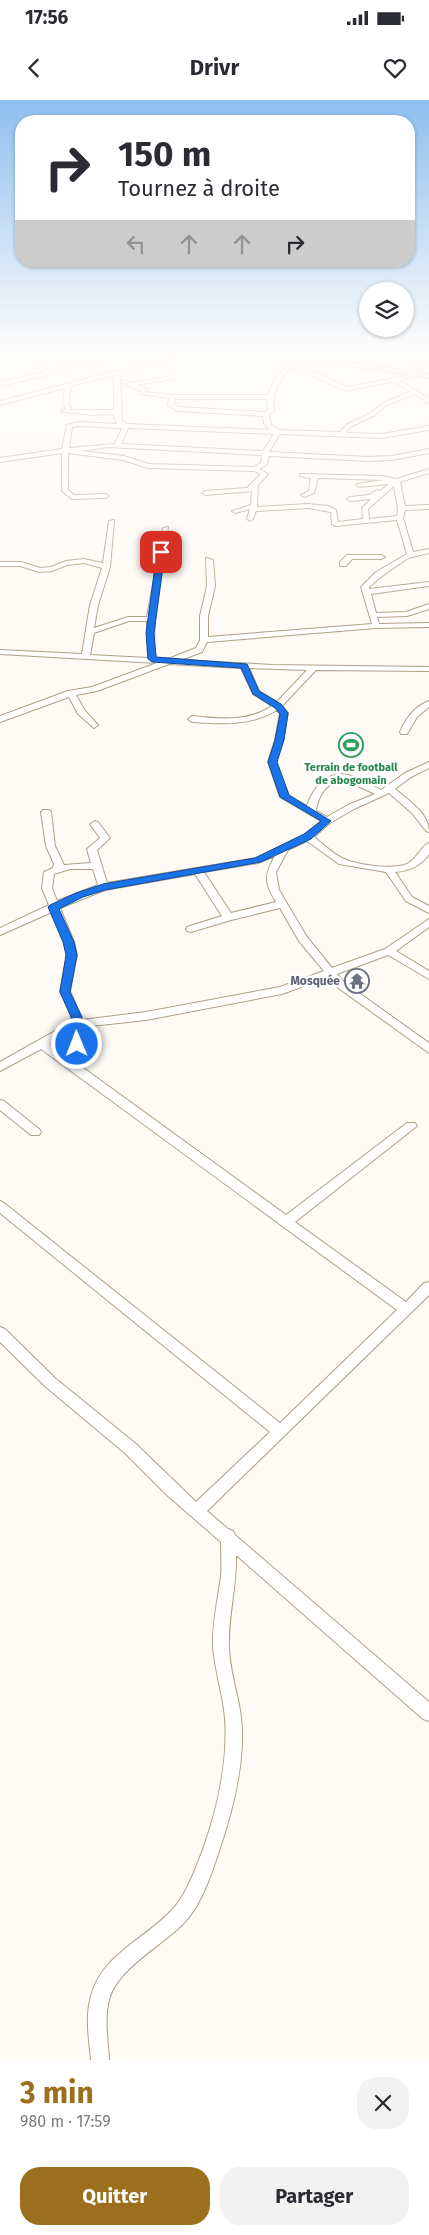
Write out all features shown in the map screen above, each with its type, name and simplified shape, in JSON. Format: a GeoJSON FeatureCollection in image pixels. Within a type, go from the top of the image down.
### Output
{"type":"FeatureCollection","features":[{"type":"Feature","properties":{"kind":"street"},"geometry":{"type":"LineString","coordinates":[[67,444],[63,486],[68,495],[106,496]]}},
{"type":"Feature","properties":{"kind":"street"},"geometry":{"type":"LineString","coordinates":[[255,469],[264,464],[266,452],[271,444]]}},
{"type":"Feature","properties":{"kind":"street"},"geometry":{"type":"LineString","coordinates":[[0,460],[90,447],[118,445],[368,459],[427,453]]}},
{"type":"Feature","properties":{"kind":"street"},"geometry":{"type":"LineString","coordinates":[[67,451],[124,458],[148,466],[255,469],[265,474],[255,486],[248,490],[205,493]]}},
{"type":"Feature","properties":{"kind":"street"},"geometry":{"type":"LineString","coordinates":[[186,476],[187,468]]}},
{"type":"Feature","properties":{"kind":"street"},"geometry":{"type":"LineString","coordinates":[[359,485],[392,482],[429,471]]}},
{"type":"Feature","properties":{"kind":"street"},"geometry":{"type":"LineString","coordinates":[[302,475],[383,478],[392,482],[401,508],[400,518],[408,555]]}},
{"type":"Feature","properties":{"kind":"street"},"geometry":{"type":"LineString","coordinates":[[304,495],[312,492],[315,476]]}},
{"type":"Feature","properties":{"kind":"street"},"geometry":{"type":"LineString","coordinates":[[350,499],[372,497],[392,482]]}},
{"type":"Feature","properties":{"kind":"street"},"geometry":{"type":"LineString","coordinates":[[366,520],[365,508],[392,482]]}},
{"type":"Feature","properties":{"kind":"street"},"geometry":{"type":"LineString","coordinates":[[250,519],[253,515],[256,496],[255,486]]}},
{"type":"Feature","properties":{"kind":"street"},"geometry":{"type":"LineString","coordinates":[[236,512],[253,508],[326,507],[334,512],[333,525],[358,523],[366,520],[400,518]]}},
{"type":"Feature","properties":{"kind":"street"},"geometry":{"type":"LineString","coordinates":[[401,508],[429,507]]}},
{"type":"Feature","properties":{"kind":"street"},"geometry":{"type":"LineString","coordinates":[[86,657],[94,605],[106,567],[112,521]]}},
{"type":"Feature","properties":{"kind":"street"},"geometry":{"type":"LineString","coordinates":[[152,659],[150,648],[151,619],[166,528]]}},
{"type":"Feature","properties":{"kind":"street"},"geometry":{"type":"LineString","coordinates":[[343,564],[350,557],[408,555],[429,551]]}},
{"type":"Feature","properties":{"kind":"street"},"geometry":{"type":"LineString","coordinates":[[376,626],[365,587],[408,555]]}},
{"type":"Feature","properties":{"kind":"street"},"geometry":{"type":"LineString","coordinates":[[381,557],[387,569]]}},
{"type":"Feature","properties":{"kind":"street"},"geometry":{"type":"LineString","coordinates":[[0,719],[71,693],[94,689],[199,650],[204,640],[204,616],[210,586],[209,560]]}},
{"type":"Feature","properties":{"kind":"street"},"geometry":{"type":"LineString","coordinates":[[0,564],[21,564],[39,570],[52,569],[66,563],[84,561],[94,562],[106,567]]}},
{"type":"Feature","properties":{"kind":"street"},"geometry":{"type":"LineString","coordinates":[[366,592],[429,584]]}},
{"type":"Feature","properties":{"kind":"street"},"geometry":{"type":"LineString","coordinates":[[372,615],[407,614],[429,606]]}},
{"type":"Feature","properties":{"kind":"street"},"geometry":{"type":"LineString","coordinates":[[90,632],[128,619],[151,619]]}},
{"type":"Feature","properties":{"kind":"street"},"geometry":{"type":"LineString","coordinates":[[204,640],[376,626],[429,625]]}},
{"type":"Feature","properties":{"kind":"street"},"geometry":{"type":"LineString","coordinates":[[0,652],[152,659],[171,662],[244,666],[429,669]]}},
{"type":"Feature","properties":{"kind":"street"},"geometry":{"type":"LineString","coordinates":[[244,666],[256,692],[278,706],[284,713],[284,721],[272,762],[285,797],[290,802],[327,821]]}},
{"type":"Feature","properties":{"kind":"street"},"geometry":{"type":"LineString","coordinates":[[192,719],[238,722],[261,717],[291,695],[313,668]]}},
{"type":"Feature","properties":{"kind":"street"},"geometry":{"type":"LineString","coordinates":[[71,693],[81,712],[94,725]]}},
{"type":"Feature","properties":{"kind":"street"},"geometry":{"type":"LineString","coordinates":[[404,732],[409,719],[429,703]]}},
{"type":"Feature","properties":{"kind":"street"},"geometry":{"type":"LineString","coordinates":[[0,932],[79,895],[103,887],[258,860],[308,836],[327,821],[351,807],[386,792],[408,775],[429,764]]}},
{"type":"Feature","properties":{"kind":"street"},"geometry":{"type":"LineString","coordinates":[[311,812],[314,796],[332,779],[346,777],[386,792],[415,811],[429,829]]}},
{"type":"Feature","properties":{"kind":"street"},"geometry":{"type":"LineString","coordinates":[[46,812],[49,834],[56,860],[59,864],[56,871]]}},
{"type":"Feature","properties":{"kind":"street"},"geometry":{"type":"LineString","coordinates":[[95,824],[105,838],[92,849],[103,887]]}},
{"type":"Feature","properties":{"kind":"street"},"geometry":{"type":"LineString","coordinates":[[308,836],[342,861],[389,870],[402,869],[415,863],[423,856],[429,846]]}},
{"type":"Feature","properties":{"kind":"street"},"geometry":{"type":"LineString","coordinates":[[271,872],[284,848]]}},
{"type":"Feature","properties":{"kind":"street"},"geometry":{"type":"LineString","coordinates":[[258,860],[271,872],[274,890],[282,904],[303,939],[330,973],[341,985],[429,1048]]}},
{"type":"Feature","properties":{"kind":"street"},"geometry":{"type":"LineString","coordinates":[[76,1069],[78,1024],[74,1008],[65,992],[72,955],[69,942],[47,888],[49,872],[69,866],[98,866]]}},
{"type":"Feature","properties":{"kind":"street"},"geometry":{"type":"LineString","coordinates":[[389,870],[409,900],[429,910]]}},
{"type":"Feature","properties":{"kind":"street"},"geometry":{"type":"LineString","coordinates":[[198,871],[228,917]]}},
{"type":"Feature","properties":{"kind":"street"},"geometry":{"type":"LineString","coordinates":[[191,929],[228,917],[282,904]]}},
{"type":"Feature","properties":{"kind":"street"},"geometry":{"type":"LineString","coordinates":[[0,1067],[78,1024],[146,1016],[282,990],[389,951],[429,922]]}},
{"type":"Feature","properties":{"kind":"street"},"geometry":{"type":"LineString","coordinates":[[389,951],[429,976]]}},
{"type":"Feature","properties":{"kind":"street"},"geometry":{"type":"LineString","coordinates":[[42,1044],[406,1309]]}},
{"type":"Feature","properties":{"kind":"street"},"geometry":{"type":"LineString","coordinates":[[0,1104],[35,1132]]}},
{"type":"Feature","properties":{"kind":"street"},"geometry":{"type":"LineString","coordinates":[[286,1222],[411,1126]]}},
{"type":"Feature","properties":{"kind":"street"},"geometry":{"type":"LineString","coordinates":[[0,1206],[280,1432]]}},
{"type":"Feature","properties":{"kind":"street"},"geometry":{"type":"LineString","coordinates":[[197,1511],[429,1287]]}},
{"type":"Feature","properties":{"kind":"street"},"geometry":{"type":"LineString","coordinates":[[0,1333],[51,1383],[131,1449],[173,1491],[228,1536],[429,1713]]}},
{"type":"Feature","properties":{"kind":"street"},"geometry":{"type":"LineString","coordinates":[[100,2060],[97,2023],[100,1996],[110,1978],[131,1954],[177,1918],[193,1895],[211,1850],[232,1772],[233,1718],[221,1646],[223,1612],[229,1574],[228,1536]]}},
{"type":"Feature","properties":{"kind":"place","name":"Terrain de football de abogomain"},"geometry":{"type":"Point","coordinates":[351,745]}},
{"type":"Feature","properties":{"kind":"place","name":"Mosquée"},"geometry":{"type":"Point","coordinates":[357,981]}},
{"type":"Feature","properties":{"kind":"route"},"geometry":{"type":"LineString","coordinates":[[77,1044],[78,1024],[74,1008],[66,997],[65,992],[72,955],[69,942],[54,907],[79,895],[103,887],[239,865],[258,860],[308,836],[327,821],[290,802],[285,797],[272,762],[284,721],[284,713],[278,706],[261,697],[256,692],[244,666],[152,659],[150,648],[151,619],[161,552]]}}]}
